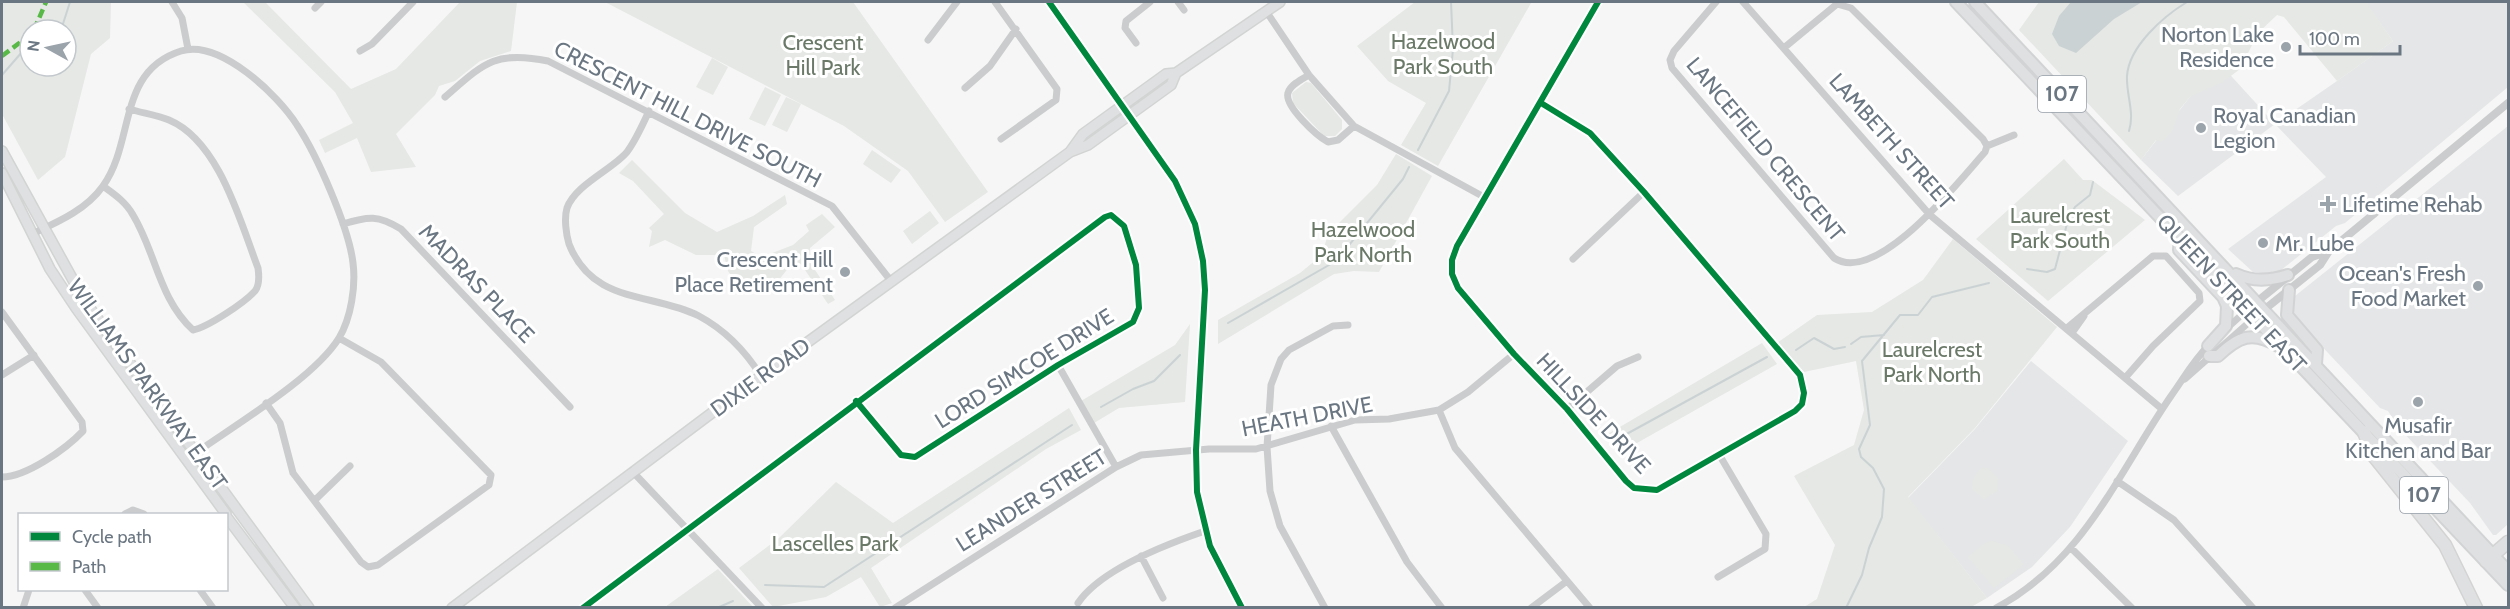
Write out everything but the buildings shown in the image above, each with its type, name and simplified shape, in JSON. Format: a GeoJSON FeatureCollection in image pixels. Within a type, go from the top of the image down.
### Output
{"type":"FeatureCollection","features":[{"type":"Feature","properties":{"kind":"highway"},"geometry":{"type":"LineString","coordinates":[[2364,432],[2373,454],[2445,546],[2476,608]]}},
{"type":"Feature","properties":{"kind":"highway"},"geometry":{"type":"LineString","coordinates":[[2490,558],[2508,542]]}},
{"type":"Feature","properties":{"kind":"main road","name":"DIXIE ROAD"},"geometry":{"type":"LineString","coordinates":[[1070,152],[1083,134],[1166,74],[1176,73],[1280,2]]}},
{"type":"Feature","properties":{"kind":"main road","name":"QUEEN STREET EAST"},"geometry":{"type":"LineString","coordinates":[[1956,2],[2364,432],[2490,558],[2508,571]]}},
{"type":"Feature","properties":{"kind":"main road","name":"QUEEN STREET EAST"},"geometry":{"type":"LineString","coordinates":[[1975,2],[2316,364],[2490,558],[2508,585]]}},
{"type":"Feature","properties":{"kind":"main road","name":"DIXIE ROAD"},"geometry":{"type":"LineString","coordinates":[[452,607],[632,471],[891,281],[1070,152],[1088,145],[1171,85],[1176,73]]}},
{"type":"Feature","properties":{"kind":"main road","name":"WILLIAMS PARKWAY EAST"},"geometry":{"type":"LineString","coordinates":[[2,151],[84,300],[309,608]]}},
{"type":"Feature","properties":{"kind":"main road","name":"WILLIAMS PARKWAY EAST"},"geometry":{"type":"LineString","coordinates":[[2,173],[50,268],[75,308],[225,513]]}},
{"type":"Feature","properties":{"kind":"main road"},"geometry":{"type":"LineString","coordinates":[[2180,237],[2179,250],[2223,297],[2227,306],[2226,326],[2209,351],[2218,356],[2238,340],[2264,338],[2290,354]]}},
{"type":"Feature","properties":{"kind":"main road"},"geometry":{"type":"LineString","coordinates":[[2230,272],[2248,280],[2270,280],[2288,275]]}},
{"type":"Feature","properties":{"kind":"main road"},"geometry":{"type":"LineString","coordinates":[[2289,290],[2288,315],[2317,350],[2316,364]]}},
{"type":"Feature","properties":{"kind":"main road","name":"WILLIAMS PARKWAY EAST"},"geometry":{"type":"LineString","coordinates":[[228,518],[295,608]]}},
{"type":"Feature","properties":{"kind":"street"},"geometry":{"type":"LineString","coordinates":[[172,2],[182,18],[188,49]]}},
{"type":"Feature","properties":{"kind":"street"},"geometry":{"type":"LineString","coordinates":[[360,51],[372,44],[413,2]]}},
{"type":"Feature","properties":{"kind":"street"},"geometry":{"type":"LineString","coordinates":[[928,40],[957,2]]}},
{"type":"Feature","properties":{"kind":"street"},"geometry":{"type":"LineString","coordinates":[[995,2],[1016,29],[1057,89],[1058,94],[1056,100],[1001,139]]}},
{"type":"Feature","properties":{"kind":"street"},"geometry":{"type":"LineString","coordinates":[[1049,2],[1130,115],[1182,193],[1200,242],[1205,290],[1196,450],[1197,492],[1205,531],[1218,564],[1242,608]]}},
{"type":"Feature","properties":{"kind":"street"},"geometry":{"type":"LineString","coordinates":[[1136,43],[1125,28],[1126,21],[1150,2]]}},
{"type":"Feature","properties":{"kind":"street"},"geometry":{"type":"LineString","coordinates":[[1178,2],[1184,10]]}},
{"type":"Feature","properties":{"kind":"street","name":"HILLSIDE DRIVE"},"geometry":{"type":"LineString","coordinates":[[1541,103],[1590,133],[1644,192],[1800,375],[1803,384],[1802,404],[1795,411],[1657,490],[1634,488],[1568,409],[1514,354],[1458,288],[1452,274],[1452,260],[1457,246],[1598,2]]}},
{"type":"Feature","properties":{"kind":"street","name":"LANCEFIELD CRESCENT"},"geometry":{"type":"LineString","coordinates":[[1716,2],[1674,51],[1670,60],[1672,68],[1834,258],[1843,264],[1854,264],[1884,251],[1930,215],[1985,152],[1987,146]]}},
{"type":"Feature","properties":{"kind":"street","name":"LAMBETH STREET"},"geometry":{"type":"LineString","coordinates":[[1743,2],[1785,47],[1930,215],[2162,409]]}},
{"type":"Feature","properties":{"kind":"street"},"geometry":{"type":"LineString","coordinates":[[1785,47],[1838,4],[1845,4],[1983,138],[1987,146],[2014,135]]}},
{"type":"Feature","properties":{"kind":"street"},"geometry":{"type":"LineString","coordinates":[[1266,11],[1309,75],[1354,126],[1484,197]]}},
{"type":"Feature","properties":{"kind":"street"},"geometry":{"type":"LineString","coordinates":[[965,88],[990,66],[1016,29]]}},
{"type":"Feature","properties":{"kind":"street"},"geometry":{"type":"LineString","coordinates":[[32,234],[77,210],[103,186],[116,160],[137,86],[150,68],[165,58],[188,49],[220,54],[246,70],[296,122],[312,150],[343,224],[353,262],[354,285],[339,338],[308,370],[266,403],[186,459]]}},
{"type":"Feature","properties":{"kind":"street","name":"CRESCENT HILL DRIVE SOUTH"},"geometry":{"type":"LineString","coordinates":[[446,97],[493,60],[522,56],[548,61],[650,111],[832,206],[891,281]]}},
{"type":"Feature","properties":{"kind":"street"},"geometry":{"type":"LineString","coordinates":[[1309,75],[1291,87],[1287,94],[1289,104],[1328,142],[1338,140],[1354,126]]}},
{"type":"Feature","properties":{"kind":"street"},"geometry":{"type":"LineString","coordinates":[[2261,305],[2289,290],[2320,265],[2329,251],[2508,103]]}},
{"type":"Feature","properties":{"kind":"street"},"geometry":{"type":"LineString","coordinates":[[103,186],[133,214],[169,302],[193,330],[204,328],[255,290],[260,278],[258,268],[213,159],[193,136],[170,120],[129,109]]}},
{"type":"Feature","properties":{"kind":"street"},"geometry":{"type":"LineString","coordinates":[[650,111],[627,152],[588,182],[567,207],[566,235],[575,260],[607,288],[696,315],[717,327],[752,362],[761,376]]}},
{"type":"Feature","properties":{"kind":"street"},"geometry":{"type":"LineString","coordinates":[[1573,259],[1644,192]]}},
{"type":"Feature","properties":{"kind":"street","name":"LORD SIMCOE DRIVE"},"geometry":{"type":"LineString","coordinates":[[583,608],[689,530],[856,401],[1105,217],[1111,215],[1124,226],[1136,265],[1139,308],[1134,322],[1058,365],[915,457],[901,454],[856,401]]}},
{"type":"Feature","properties":{"kind":"street","name":"MADRAS PLACE"},"geometry":{"type":"LineString","coordinates":[[343,224],[359,219],[381,217],[401,229],[570,407]]}},
{"type":"Feature","properties":{"kind":"street"},"geometry":{"type":"LineString","coordinates":[[1996,608],[2011,604],[2071,548],[2098,515],[2192,362],[2209,351],[2261,305],[2288,275],[2312,256],[2329,251]]}},
{"type":"Feature","properties":{"kind":"street"},"geometry":{"type":"LineString","coordinates":[[2070,331],[2093,305],[2153,256],[2166,256],[2199,293],[2200,301],[2153,346],[2125,378]]}},
{"type":"Feature","properties":{"kind":"street"},"geometry":{"type":"LineString","coordinates":[[2,312],[82,422],[83,431],[27,472],[2,477]]}},
{"type":"Feature","properties":{"kind":"street"},"geometry":{"type":"LineString","coordinates":[[1325,608],[1280,526],[1270,491],[1267,447],[1271,385],[1281,359],[1288,351],[1333,326],[1348,325]]}},
{"type":"Feature","properties":{"kind":"street"},"geometry":{"type":"LineString","coordinates":[[266,403],[280,423],[293,473],[368,567],[378,565],[489,485],[491,475],[381,362],[339,338]]}},
{"type":"Feature","properties":{"kind":"street"},"geometry":{"type":"LineString","coordinates":[[2,375],[34,354]]}},
{"type":"Feature","properties":{"kind":"street","name":"HEATH DRIVE"},"geometry":{"type":"LineString","coordinates":[[1196,450],[1267,447],[1355,420],[1389,419],[1439,410],[1468,392],[1514,354]]}},
{"type":"Feature","properties":{"kind":"street"},"geometry":{"type":"LineString","coordinates":[[1568,409],[1617,366],[1638,357]]}},
{"type":"Feature","properties":{"kind":"street"},"geometry":{"type":"LineString","coordinates":[[1058,365],[1116,467]]}},
{"type":"Feature","properties":{"kind":"street"},"geometry":{"type":"LineString","coordinates":[[1439,410],[1455,448],[1590,608]]}},
{"type":"Feature","properties":{"kind":"street"},"geometry":{"type":"LineString","coordinates":[[1331,426],[1407,562],[1442,608]]}},
{"type":"Feature","properties":{"kind":"street","name":"LEANDER STREET"},"geometry":{"type":"LineString","coordinates":[[895,608],[1116,467],[1141,455],[1196,450]]}},
{"type":"Feature","properties":{"kind":"street"},"geometry":{"type":"LineString","coordinates":[[1719,577],[1765,549],[1767,542],[1766,534],[1720,456]]}},
{"type":"Feature","properties":{"kind":"street"},"geometry":{"type":"LineString","coordinates":[[315,500],[350,466]]}},
{"type":"Feature","properties":{"kind":"street"},"geometry":{"type":"LineString","coordinates":[[632,471],[762,608]]}},
{"type":"Feature","properties":{"kind":"street"},"geometry":{"type":"LineString","coordinates":[[2117,481],[2174,520],[2253,608]]}},
{"type":"Feature","properties":{"kind":"street"},"geometry":{"type":"LineString","coordinates":[[127,513],[133,510],[141,513]]}},
{"type":"Feature","properties":{"kind":"street"},"geometry":{"type":"LineString","coordinates":[[1078,603],[1086,591],[1141,556],[1167,543],[1205,531]]}},
{"type":"Feature","properties":{"kind":"street"},"geometry":{"type":"LineString","coordinates":[[2071,548],[2132,608]]}},
{"type":"Feature","properties":{"kind":"street"},"geometry":{"type":"LineString","coordinates":[[1141,556],[1163,598]]}},
{"type":"Feature","properties":{"kind":"street"},"geometry":{"type":"LineString","coordinates":[[1531,608],[1567,581]]}},
{"type":"Feature","properties":{"kind":"street"},"geometry":{"type":"LineString","coordinates":[[23,608],[29,591]]}},
{"type":"Feature","properties":{"kind":"street"},"geometry":{"type":"LineString","coordinates":[[86,591],[98,608]]}},
{"type":"Feature","properties":{"kind":"street"},"geometry":{"type":"LineString","coordinates":[[201,591],[213,608]]}},
{"type":"Feature","properties":{"kind":"shaded area"},"geometry":{"type":"Polygon","coordinates":[[[2071,2],[2142,2],[2114,19],[2076,53],[2059,46],[2052,34],[2059,16],[2071,2]]]}},
{"type":"Feature","properties":{"kind":"shaded area"},"geometry":{"type":"Polygon","coordinates":[[[2365,2],[2508,2],[2508,87],[2345,223],[2336,226],[2280,271],[2272,274],[2253,272],[2228,249],[2326,177],[2275,124],[2393,41],[2365,2]]]}},
{"type":"Feature","properties":{"kind":"shaded area"},"geometry":{"type":"Polygon","coordinates":[[[2223,67],[2275,124],[2178,196],[2141,160],[2193,93],[2223,67]]]}},
{"type":"Feature","properties":{"kind":"shaded area"},"geometry":{"type":"Polygon","coordinates":[[[2508,126],[2508,524],[2493,535],[2470,503],[2399,428],[2388,411],[2380,408],[2296,319],[2293,309],[2295,296],[2508,126]]]}},
{"type":"Feature","properties":{"kind":"shaded area"},"geometry":{"type":"Polygon","coordinates":[[[2031,361],[2128,441],[2070,527],[2032,567],[1987,598],[1908,498],[1975,429],[2031,361]]]}},
{"type":"Feature","properties":{"kind":"green space"},"geometry":{"type":"Polygon","coordinates":[[[2,2],[111,2],[110,38],[91,54],[65,157],[38,180],[2,114],[2,2]]]}},
{"type":"Feature","properties":{"kind":"green space"},"geometry":{"type":"Polygon","coordinates":[[[243,2],[265,2],[351,89],[396,69],[460,2],[517,2],[511,51],[480,61],[455,81],[439,86],[435,95],[396,134],[416,167],[371,172],[357,138],[325,153],[319,140],[353,123],[335,92],[243,2]]]}},
{"type":"Feature","properties":{"kind":"green space","name":"Crescent Hill Park"},"geometry":{"type":"Polygon","coordinates":[[[605,2],[853,2],[988,192],[945,222],[908,171],[844,126],[605,2]]]}},
{"type":"Feature","properties":{"kind":"green space","name":"Hazelwood Park South"},"geometry":{"type":"Polygon","coordinates":[[[1415,2],[1531,3],[1438,166],[1401,145],[1426,103],[1388,81],[1357,46],[1415,2]]]}},
{"type":"Feature","properties":{"kind":"green space"},"geometry":{"type":"Polygon","coordinates":[[[2039,2],[2366,2],[2393,41],[2337,81],[2284,17],[2277,15],[2258,33],[2240,69],[2223,82],[2190,97],[2180,109],[2173,130],[2162,142],[2156,140],[2141,160],[2019,30],[2039,2]]]}},
{"type":"Feature","properties":{"kind":"green space"},"geometry":{"type":"Polygon","coordinates":[[[712,58],[728,67],[713,95],[696,87],[712,58]]]}},
{"type":"Feature","properties":{"kind":"green space"},"geometry":{"type":"Polygon","coordinates":[[[1306,82],[1311,83],[1342,120],[1342,129],[1335,136],[1324,136],[1293,103],[1292,93],[1306,82]]]}},
{"type":"Feature","properties":{"kind":"green space"},"geometry":{"type":"Polygon","coordinates":[[[765,87],[781,95],[765,126],[749,119],[765,87]]]}},
{"type":"Feature","properties":{"kind":"green space"},"geometry":{"type":"Polygon","coordinates":[[[786,97],[801,104],[787,132],[772,125],[786,97]]]}},
{"type":"Feature","properties":{"kind":"green space"},"geometry":{"type":"Polygon","coordinates":[[[872,150],[901,170],[891,183],[863,164],[872,150]]]}},
{"type":"Feature","properties":{"kind":"green space","name":"Hazelwood Park North"},"geometry":{"type":"Polygon","coordinates":[[[1396,154],[1432,176],[1379,272],[1354,271],[1334,274],[1218,344],[1218,320],[1300,273],[1322,255],[1328,234],[1377,185],[1396,154]]]}},
{"type":"Feature","properties":{"kind":"green space","name":"Laurelcrest Park South"},"geometry":{"type":"Polygon","coordinates":[[[2064,159],[2083,180],[2092,180],[2145,220],[2048,301],[1976,239],[2064,159]]]}},
{"type":"Feature","properties":{"kind":"green space"},"geometry":{"type":"Polygon","coordinates":[[[632,160],[685,213],[717,232],[753,216],[785,195],[787,204],[754,227],[751,251],[762,257],[793,245],[809,231],[806,225],[822,214],[835,227],[810,248],[809,261],[835,300],[828,304],[801,264],[793,262],[767,295],[755,287],[743,293],[728,271],[724,255],[696,255],[665,240],[649,247],[652,231],[649,228],[664,214],[633,181],[619,173],[632,160]]]}},
{"type":"Feature","properties":{"kind":"green space"},"geometry":{"type":"Polygon","coordinates":[[[930,211],[939,223],[912,244],[903,231],[930,211]]]}},
{"type":"Feature","properties":{"kind":"green space","name":"Laurelcrest Park North"},"geometry":{"type":"Polygon","coordinates":[[[1953,239],[2057,327],[1975,428],[1908,497],[1987,598],[1971,607],[1804,607],[1817,599],[1835,545],[1794,476],[1854,445],[1864,410],[1856,361],[1804,372],[1777,343],[1817,315],[1872,312],[1923,280],[1953,239]]]}},
{"type":"Feature","properties":{"kind":"green space"},"geometry":{"type":"Polygon","coordinates":[[[1190,324],[1185,402],[1119,408],[1094,423],[1081,401],[1175,345],[1190,324]]]}},
{"type":"Feature","properties":{"kind":"green space"},"geometry":{"type":"Polygon","coordinates":[[[1762,343],[1777,364],[1621,452],[1608,434],[1762,343]]]}},
{"type":"Feature","properties":{"kind":"green space","name":"Lascelles Park"},"geometry":{"type":"Polygon","coordinates":[[[1069,408],[1081,430],[1046,449],[871,568],[892,603],[880,607],[861,577],[826,597],[773,607],[739,568],[779,538],[836,482],[893,523],[1069,408]]]}},
{"type":"Feature","properties":{"kind":"green space"},"geometry":{"type":"Polygon","coordinates":[[[1987,468],[1998,478],[1997,491],[1984,499],[1972,489],[1973,479],[1980,469],[1987,468]]]}},
{"type":"Feature","properties":{"kind":"green space"},"geometry":{"type":"Polygon","coordinates":[[[1992,541],[2007,545],[2024,564],[1994,588],[1968,557],[1985,543],[1992,541]]]}},
{"type":"Feature","properties":{"kind":"green space"},"geometry":{"type":"Polygon","coordinates":[[[718,569],[753,607],[665,607],[718,569]]]}},
{"type":"Feature","properties":{"kind":"waterway"},"geometry":{"type":"LineString","coordinates":[[65,18],[70,2]]}},
{"type":"Feature","properties":{"kind":"waterway"},"geometry":{"type":"LineString","coordinates":[[1418,150],[1449,91],[1453,49],[1451,2]]}},
{"type":"Feature","properties":{"kind":"waterway"},"geometry":{"type":"LineString","coordinates":[[2129,131],[2131,124],[2127,83],[2129,65],[2149,33],[2168,15],[2187,2]]}},
{"type":"Feature","properties":{"kind":"waterway"},"geometry":{"type":"LineString","coordinates":[[2,75],[18,57]]}},
{"type":"Feature","properties":{"kind":"waterway"},"geometry":{"type":"LineString","coordinates":[[1228,323],[1336,261],[1403,179],[1409,167]]}},
{"type":"Feature","properties":{"kind":"waterway"},"geometry":{"type":"LineString","coordinates":[[2027,269],[2047,272],[2055,269],[2068,220],[2075,207],[2090,195],[2093,182]]}},
{"type":"Feature","properties":{"kind":"waterway"},"geometry":{"type":"LineString","coordinates":[[1846,608],[1862,575],[1869,548],[1882,517],[1884,489],[1873,468],[1861,457],[1859,449],[1870,425],[1862,361],[1900,315],[1918,315],[1932,297],[1989,283]]}},
{"type":"Feature","properties":{"kind":"waterway"},"geometry":{"type":"LineString","coordinates":[[1851,344],[1861,337],[1884,335]]}},
{"type":"Feature","properties":{"kind":"waterway"},"geometry":{"type":"LineString","coordinates":[[1796,350],[1814,338],[1834,349],[1845,347]]}},
{"type":"Feature","properties":{"kind":"waterway"},"geometry":{"type":"LineString","coordinates":[[1101,407],[1133,389],[1154,381],[1180,355]]}},
{"type":"Feature","properties":{"kind":"waterway"},"geometry":{"type":"LineString","coordinates":[[1612,442],[1767,357]]}},
{"type":"Feature","properties":{"kind":"waterway"},"geometry":{"type":"LineString","coordinates":[[765,585],[824,587],[1072,425]]}},
{"type":"Feature","properties":{"kind":"waterway"},"geometry":{"type":"LineString","coordinates":[[717,608],[733,601]]}},
{"type":"Feature","properties":{"kind":"marked path"},"geometry":{"type":"LineString","coordinates":[[39,18],[46,2]]}},
{"type":"Feature","properties":{"kind":"marked path"},"geometry":{"type":"LineString","coordinates":[[2,56],[18,44]]}},
{"type":"Feature","properties":{"kind":"cycle path"},"geometry":{"type":"LineString","coordinates":[[1049,2],[1175,181],[1195,224],[1203,261],[1205,290],[1196,450],[1197,492],[1210,546],[1242,608]]}},
{"type":"Feature","properties":{"kind":"cycle path"},"geometry":{"type":"LineString","coordinates":[[1541,103],[1590,133],[1644,192],[1800,375],[1804,393],[1802,404],[1795,411],[1657,490],[1634,488],[1626,481],[1567,409],[1514,354],[1458,288],[1452,274],[1452,260],[1457,246],[1598,2]]}},
{"type":"Feature","properties":{"kind":"cycle path"},"geometry":{"type":"LineString","coordinates":[[583,608],[1105,217],[1111,215],[1124,226],[1136,265],[1139,308],[1133,322],[1058,365],[915,457],[901,455],[856,401]]}},
{"type":"Feature","properties":{"kind":"place","name":"Norton Lake Residence"},"geometry":{"type":"Point","coordinates":[2286,47]}},
{"type":"Feature","properties":{"kind":"place","name":"Royal Canadian Legion"},"geometry":{"type":"Point","coordinates":[2201,128]}},
{"type":"Feature","properties":{"kind":"place","name":"Lifetime Rehab"},"geometry":{"type":"Point","coordinates":[2328,204]}},
{"type":"Feature","properties":{"kind":"place","name":"Mr. Lube"},"geometry":{"type":"Point","coordinates":[2263,243]}},
{"type":"Feature","properties":{"kind":"place","name":"Crescent Hill Place Retirement"},"geometry":{"type":"Point","coordinates":[845,272]}},
{"type":"Feature","properties":{"kind":"place","name":"Ocean's Fresh Food Market"},"geometry":{"type":"Point","coordinates":[2478,286]}},
{"type":"Feature","properties":{"kind":"place","name":"Musafir Kitchen and Bar"},"geometry":{"type":"Point","coordinates":[2418,402]}}]}
